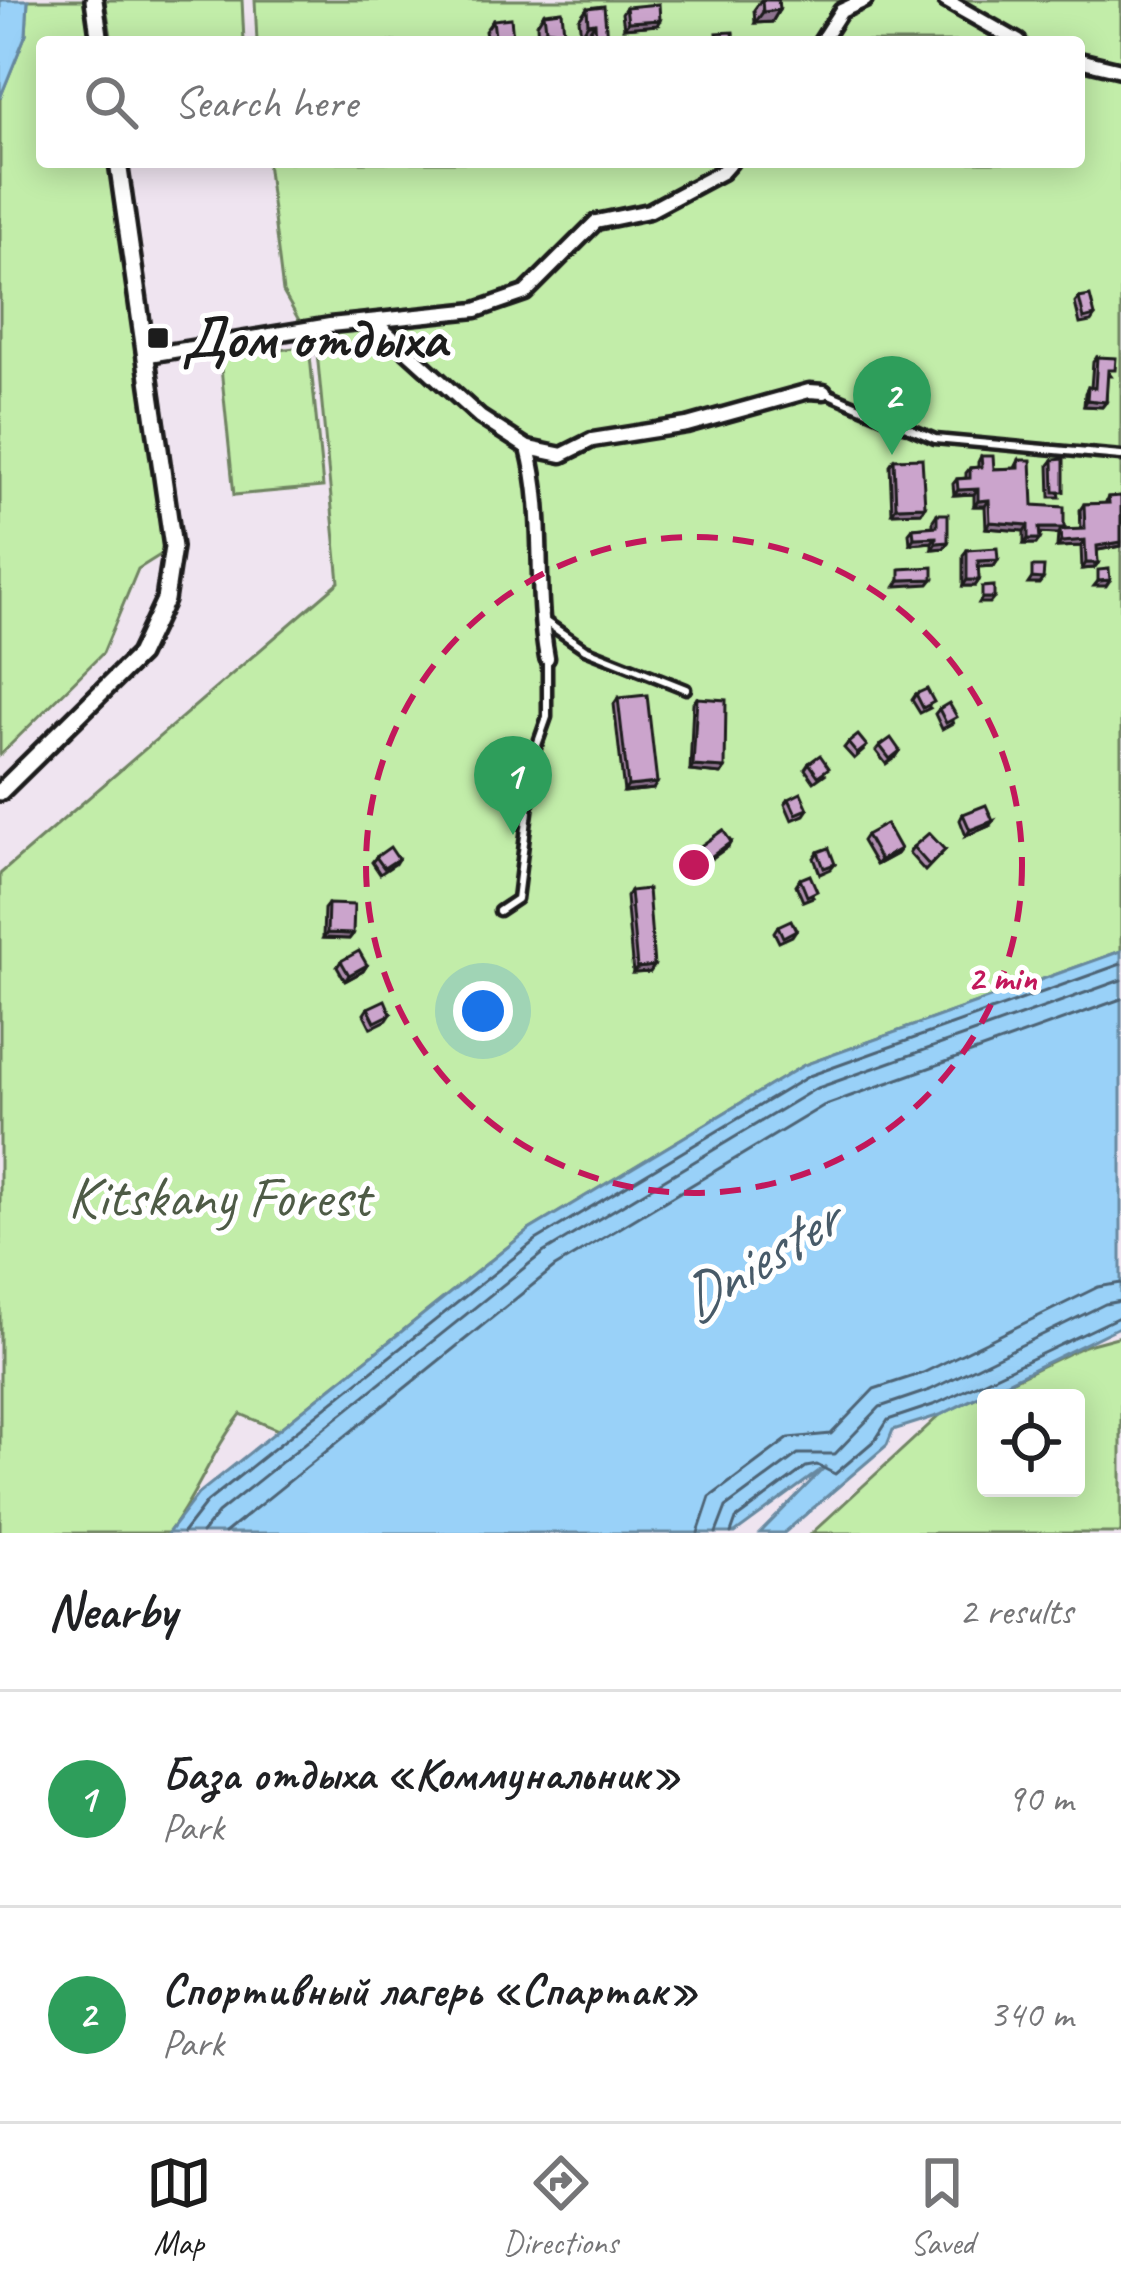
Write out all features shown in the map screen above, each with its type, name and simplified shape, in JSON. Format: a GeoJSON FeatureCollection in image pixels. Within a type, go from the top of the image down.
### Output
{"type":"FeatureCollection","features":[{"type":"Feature","properties":{"kind":"street"},"geometry":{"type":"LineString","coordinates":[[94,0],[99,36]]}},
{"type":"Feature","properties":{"kind":"street"},"geometry":{"type":"LineString","coordinates":[[824,36],[847,4],[865,0]]}},
{"type":"Feature","properties":{"kind":"street"},"geometry":{"type":"LineString","coordinates":[[945,0],[1008,36]]}},
{"type":"Feature","properties":{"kind":"street"},"geometry":{"type":"LineString","coordinates":[[1085,61],[1121,70]]}},
{"type":"Feature","properties":{"kind":"street"},"geometry":{"type":"LineString","coordinates":[[0,792],[140,655],[165,601],[173,547],[119,168]]}},
{"type":"Feature","properties":{"kind":"street"},"geometry":{"type":"LineString","coordinates":[[149,356],[476,310],[525,293],[596,222],[649,211],[726,168]]}},
{"type":"Feature","properties":{"kind":"street"},"geometry":{"type":"LineString","coordinates":[[374,322],[480,417],[527,448],[562,455],[592,440],[687,425],[809,391],[824,392]]}},
{"type":"Feature","properties":{"kind":"street"},"geometry":{"type":"LineString","coordinates":[[527,448],[539,492],[540,618],[547,658]]}},
{"type":"Feature","properties":{"kind":"lane"},"geometry":{"type":"LineString","coordinates":[[824,392],[935,439],[1121,456]]}},
{"type":"Feature","properties":{"kind":"lane"},"geometry":{"type":"LineString","coordinates":[[540,618],[585,649],[686,689]]}},
{"type":"Feature","properties":{"kind":"lane"},"geometry":{"type":"LineString","coordinates":[[499,911],[517,899],[536,748],[547,717],[547,658]]}},
{"type":"Feature","properties":{"kind":"green space"},"geometry":{"type":"Polygon","coordinates":[[[28,0],[94,0],[99,36],[36,36],[36,168],[119,168],[173,547],[138,569],[103,653],[0,755],[0,98],[26,34],[28,0]]]}},
{"type":"Feature","properties":{"kind":"green space"},"geometry":{"type":"Polygon","coordinates":[[[105,0],[242,0],[244,36],[111,36],[105,0]]]}},
{"type":"Feature","properties":{"kind":"green space","name":"Kitskany Forest"},"geometry":{"type":"Polygon","coordinates":[[[255,0],[1121,0],[1121,951],[804,1065],[529,1230],[278,1430],[241,1414],[168,1533],[0,1533],[0,874],[339,582],[317,352],[283,292],[268,168],[1085,168],[1085,36],[257,36],[255,0]]]}},
{"type":"Feature","properties":{"kind":"green space"},"geometry":{"type":"Polygon","coordinates":[[[309,346],[323,487],[234,495],[220,358],[309,346]]]}},
{"type":"Feature","properties":{"kind":"green space"},"geometry":{"type":"Polygon","coordinates":[[[1121,1336],[1121,1533],[812,1533],[940,1415],[977,1397],[977,1497],[1085,1497],[1085,1389],[994,1389],[1084,1346],[1121,1336]]]}},
{"type":"Feature","properties":{"kind":"water"},"geometry":{"type":"Polygon","coordinates":[[[0,0],[28,0],[26,34],[0,98],[0,0]]]}},
{"type":"Feature","properties":{"kind":"water","name":"Dniester"},"geometry":{"type":"Polygon","coordinates":[[[1121,951],[1121,1326],[993,1389],[977,1389],[977,1397],[940,1415],[893,1430],[887,1445],[784,1533],[760,1533],[826,1466],[735,1533],[168,1533],[198,1494],[529,1230],[804,1065],[1121,951]]]}},
{"type":"Feature","properties":{"kind":"building"},"geometry":{"type":"Polygon","coordinates":[[[762,0],[778,0],[779,10],[763,12],[762,0]]]}},
{"type":"Feature","properties":{"kind":"building"},"geometry":{"type":"Polygon","coordinates":[[[659,4],[660,20],[628,22],[626,7],[659,4]]]}},
{"type":"Feature","properties":{"kind":"building"},"geometry":{"type":"Polygon","coordinates":[[[604,6],[607,36],[596,36],[595,23],[588,24],[587,8],[604,6]]]}},
{"type":"Feature","properties":{"kind":"building"},"geometry":{"type":"Polygon","coordinates":[[[562,11],[564,32],[546,29],[544,13],[562,11]]]}},
{"type":"Feature","properties":{"kind":"building"},"geometry":{"type":"Polygon","coordinates":[[[511,18],[513,36],[495,36],[493,20],[511,18]]]}},
{"type":"Feature","properties":{"kind":"building"},"geometry":{"type":"Polygon","coordinates":[[[1090,296],[1095,316],[1084,319],[1079,298],[1090,296]]]}},
{"type":"Feature","properties":{"kind":"building"},"geometry":{"type":"Polygon","coordinates":[[[1097,357],[1116,358],[1115,370],[1108,370],[1106,402],[1087,400],[1088,387],[1095,388],[1097,357]]]}},
{"type":"Feature","properties":{"kind":"building"},"geometry":{"type":"Polygon","coordinates":[[[981,456],[993,456],[994,469],[1019,468],[1019,460],[1031,460],[1033,505],[1064,507],[1064,528],[1039,528],[1040,539],[1028,539],[1028,525],[990,522],[989,500],[978,501],[978,489],[958,490],[957,479],[970,478],[970,468],[982,467],[981,456]]]}},
{"type":"Feature","properties":{"kind":"building"},"geometry":{"type":"Polygon","coordinates":[[[922,458],[925,506],[896,507],[894,459],[922,458]]]}},
{"type":"Feature","properties":{"kind":"building"},"geometry":{"type":"Polygon","coordinates":[[[1064,459],[1064,492],[1054,492],[1053,460],[1064,459]]]}},
{"type":"Feature","properties":{"kind":"building"},"geometry":{"type":"Polygon","coordinates":[[[1121,496],[1121,542],[1097,546],[1098,563],[1086,563],[1085,540],[1061,542],[1060,530],[1085,529],[1084,504],[1109,503],[1108,497],[1121,496]]]}},
{"type":"Feature","properties":{"kind":"building"},"geometry":{"type":"Polygon","coordinates":[[[937,514],[948,514],[948,542],[914,538],[913,528],[937,526],[937,514]]]}},
{"type":"Feature","properties":{"kind":"building"},"geometry":{"type":"Polygon","coordinates":[[[997,548],[998,560],[978,561],[979,580],[967,580],[967,550],[997,548]]]}},
{"type":"Feature","properties":{"kind":"building"},"geometry":{"type":"Polygon","coordinates":[[[933,567],[933,579],[900,580],[900,569],[933,567]]]}},
{"type":"Feature","properties":{"kind":"building"},"geometry":{"type":"Polygon","coordinates":[[[1032,567],[1044,567],[1043,579],[1032,578],[1032,567]]]}},
{"type":"Feature","properties":{"kind":"building"},"geometry":{"type":"Polygon","coordinates":[[[1109,569],[1110,580],[1098,581],[1098,570],[1109,569]]]}},
{"type":"Feature","properties":{"kind":"building"},"geometry":{"type":"Polygon","coordinates":[[[994,586],[994,598],[982,598],[982,587],[994,586]]]}},
{"type":"Feature","properties":{"kind":"building"},"geometry":{"type":"Polygon","coordinates":[[[927,689],[934,702],[923,708],[916,694],[927,689]]]}},
{"type":"Feature","properties":{"kind":"building"},"geometry":{"type":"Polygon","coordinates":[[[647,695],[657,783],[628,786],[618,698],[647,695]]]}},
{"type":"Feature","properties":{"kind":"building"},"geometry":{"type":"Polygon","coordinates":[[[697,698],[726,700],[725,768],[693,766],[697,698]]]}},
{"type":"Feature","properties":{"kind":"building"},"geometry":{"type":"Polygon","coordinates":[[[949,703],[957,717],[946,723],[939,709],[949,703]]]}},
{"type":"Feature","properties":{"kind":"building"},"geometry":{"type":"Polygon","coordinates":[[[858,735],[867,746],[857,754],[848,743],[858,735]]]}},
{"type":"Feature","properties":{"kind":"building"},"geometry":{"type":"Polygon","coordinates":[[[891,738],[900,751],[890,759],[880,746],[891,738]]]}},
{"type":"Feature","properties":{"kind":"building"},"geometry":{"type":"Polygon","coordinates":[[[820,755],[829,768],[818,776],[809,763],[820,755]]]}},
{"type":"Feature","properties":{"kind":"building"},"geometry":{"type":"Polygon","coordinates":[[[801,793],[808,809],[796,814],[789,799],[801,793]]]}},
{"type":"Feature","properties":{"kind":"building"},"geometry":{"type":"Polygon","coordinates":[[[986,805],[993,821],[970,830],[963,814],[986,805]]]}},
{"type":"Feature","properties":{"kind":"building"},"geometry":{"type":"Polygon","coordinates":[[[886,824],[900,849],[880,860],[866,835],[886,824]]]}},
{"type":"Feature","properties":{"kind":"building"},"geometry":{"type":"Polygon","coordinates":[[[723,830],[731,842],[708,859],[699,847],[723,830]]]}},
{"type":"Feature","properties":{"kind":"building"},"geometry":{"type":"Polygon","coordinates":[[[929,833],[945,850],[929,865],[913,847],[929,833]]]}},
{"type":"Feature","properties":{"kind":"building"},"geometry":{"type":"Polygon","coordinates":[[[390,847],[398,859],[384,868],[376,857],[390,847]]]}},
{"type":"Feature","properties":{"kind":"building"},"geometry":{"type":"Polygon","coordinates":[[[829,848],[835,864],[824,868],[818,852],[829,848]]]}},
{"type":"Feature","properties":{"kind":"building"},"geometry":{"type":"Polygon","coordinates":[[[810,875],[817,891],[807,896],[800,879],[810,875]]]}},
{"type":"Feature","properties":{"kind":"building"},"geometry":{"type":"Polygon","coordinates":[[[648,889],[654,966],[637,968],[630,891],[648,889]]]}},
{"type":"Feature","properties":{"kind":"building"},"geometry":{"type":"Polygon","coordinates":[[[328,904],[354,905],[353,934],[327,933],[328,904]]]}},
{"type":"Feature","properties":{"kind":"building"},"geometry":{"type":"Polygon","coordinates":[[[791,920],[796,930],[783,937],[778,926],[791,920]]]}},
{"type":"Feature","properties":{"kind":"building"},"geometry":{"type":"Polygon","coordinates":[[[359,951],[367,965],[349,975],[341,961],[359,951]]]}},
{"type":"Feature","properties":{"kind":"building"},"geometry":{"type":"Polygon","coordinates":[[[385,1000],[391,1014],[375,1022],[368,1008],[385,1000]]]}},
{"type":"Feature","properties":{"kind":"place","name":"Дом отдыха"},"geometry":{"type":"Point","coordinates":[158,338]}},
{"type":"Feature","properties":{"kind":"place","name":"Спортивный лагерь «Спартак»"},"geometry":{"type":"Point","coordinates":[892,455]}},
{"type":"Feature","properties":{"kind":"place","name":"База отдыха «Коммунальник»"},"geometry":{"type":"Point","coordinates":[513,835]}}]}
